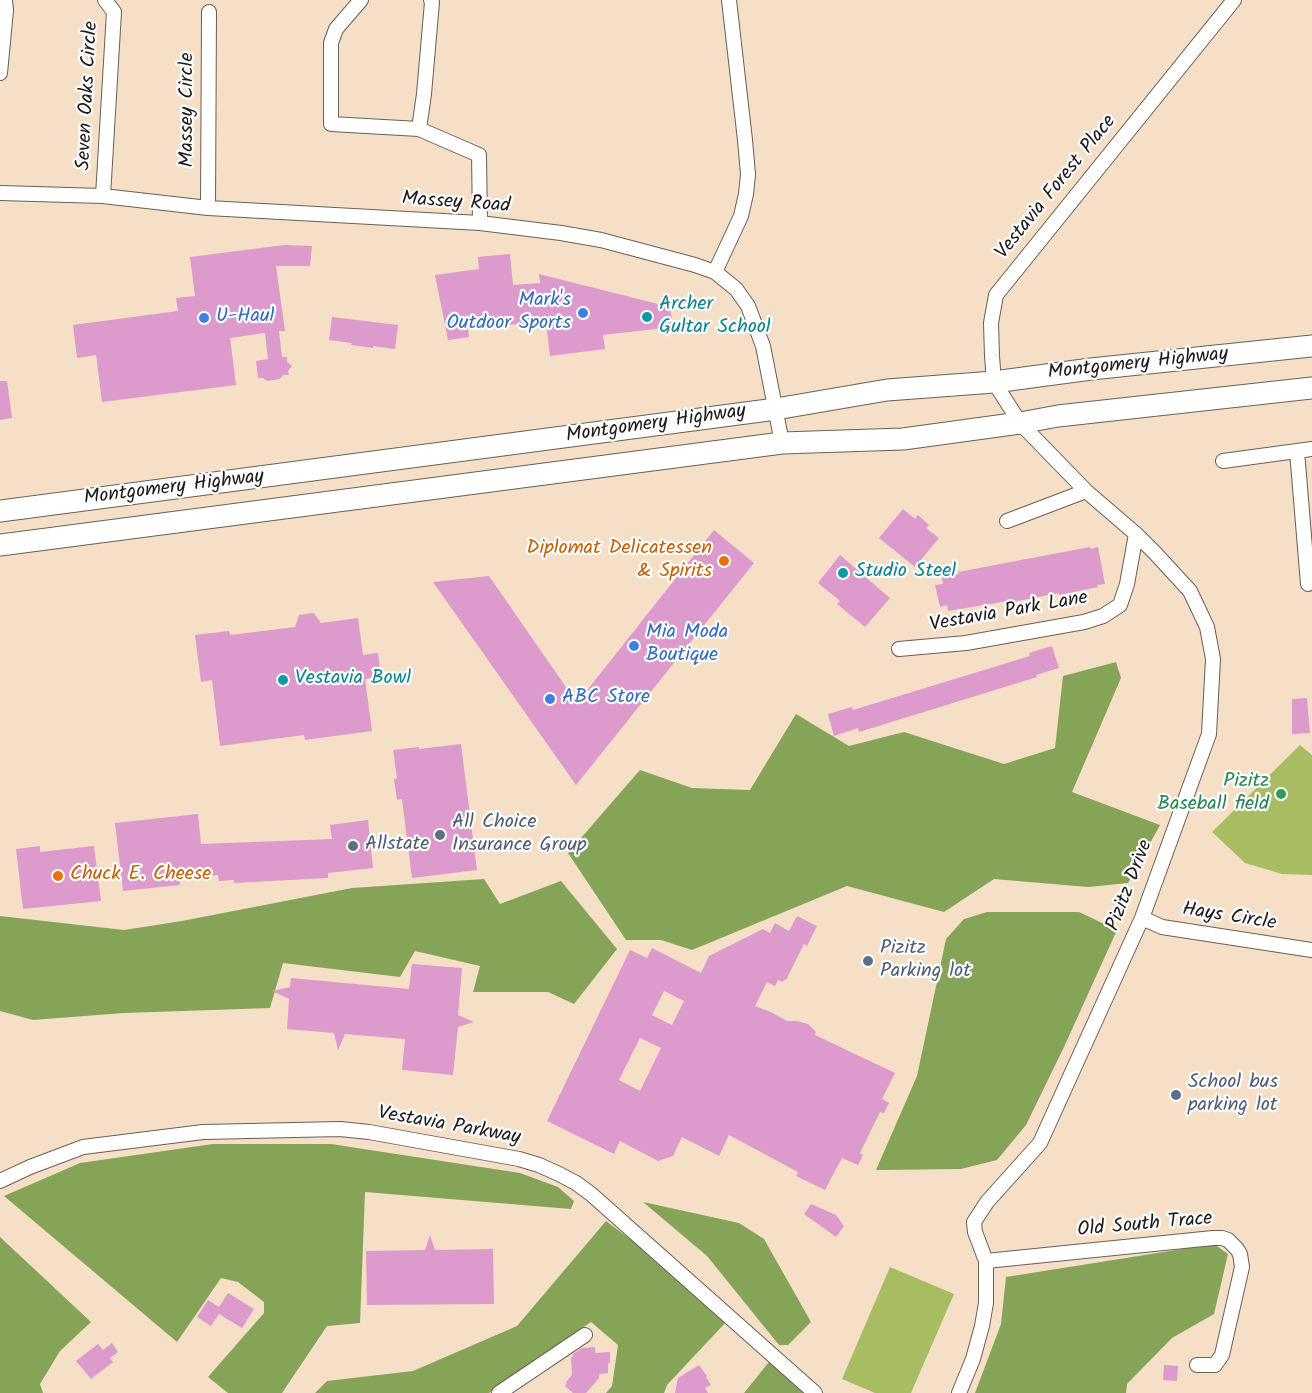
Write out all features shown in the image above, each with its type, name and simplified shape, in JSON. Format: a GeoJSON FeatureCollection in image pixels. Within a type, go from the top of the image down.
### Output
{"type":"FeatureCollection","features":[{"type":"Feature","properties":{"kind":"main road","name":"Montgomery Highway"},"geometry":{"type":"LineString","coordinates":[[0,511],[776,409],[886,390],[994,382],[1091,369],[1312,346]]}},
{"type":"Feature","properties":{"kind":"main road","name":"Montgomery Highway"},"geometry":{"type":"LineString","coordinates":[[0,545],[782,443],[903,439],[1058,416],[1312,388]]}},
{"type":"Feature","properties":{"kind":"street"},"geometry":{"type":"LineString","coordinates":[[0,73],[5,0]]}},
{"type":"Feature","properties":{"kind":"street","name":"Seven Oaks Circle"},"geometry":{"type":"LineString","coordinates":[[103,196],[114,12],[105,0]]}},
{"type":"Feature","properties":{"kind":"street"},"geometry":{"type":"LineString","coordinates":[[361,0],[336,29],[331,44],[332,124],[419,129],[479,155],[480,223]]}},
{"type":"Feature","properties":{"kind":"street"},"geometry":{"type":"LineString","coordinates":[[419,129],[432,2],[430,0]]}},
{"type":"Feature","properties":{"kind":"street"},"geometry":{"type":"LineString","coordinates":[[716,272],[741,216],[748,174],[729,0]]}},
{"type":"Feature","properties":{"kind":"street","name":"Vestavia Forest Place"},"geometry":{"type":"LineString","coordinates":[[1020,423],[994,382],[992,323],[996,295],[1234,0]]}},
{"type":"Feature","properties":{"kind":"street","name":"Massey Circle"},"geometry":{"type":"LineString","coordinates":[[208,208],[209,12]]}},
{"type":"Feature","properties":{"kind":"street","name":"Massey Road"},"geometry":{"type":"LineString","coordinates":[[0,193],[103,196],[208,208],[480,223],[601,240],[695,265],[716,272],[736,289],[748,306],[763,346],[782,443]]}},
{"type":"Feature","properties":{"kind":"street","name":"Pizitz Drive"},"geometry":{"type":"LineString","coordinates":[[986,1261],[975,1232],[974,1222],[987,1202],[1040,1143],[1142,918],[1209,734],[1213,659],[1207,627],[1190,591],[1136,534],[1086,491],[1020,423]]}},
{"type":"Feature","properties":{"kind":"street"},"geometry":{"type":"LineString","coordinates":[[1223,461],[1312,449]]}},
{"type":"Feature","properties":{"kind":"street"},"geometry":{"type":"LineString","coordinates":[[1297,451],[1308,584]]}},
{"type":"Feature","properties":{"kind":"street"},"geometry":{"type":"LineString","coordinates":[[1007,521],[1086,491]]}},
{"type":"Feature","properties":{"kind":"street","name":"Vestavia Park Lane"},"geometry":{"type":"LineString","coordinates":[[899,649],[966,644],[1103,616],[1120,605],[1127,584],[1136,534]]}},
{"type":"Feature","properties":{"kind":"street","name":"Hays Circle"},"geometry":{"type":"LineString","coordinates":[[1142,918],[1162,927],[1312,950]]}},
{"type":"Feature","properties":{"kind":"street","name":"Vestavia Parkway"},"geometry":{"type":"LineString","coordinates":[[0,1182],[30,1167],[83,1147],[203,1132],[339,1129],[369,1132],[519,1159],[559,1174],[591,1194],[815,1393]]}},
{"type":"Feature","properties":{"kind":"street","name":"Old South Trace"},"geometry":{"type":"LineString","coordinates":[[986,1261],[1213,1238],[1228,1240],[1240,1254],[1242,1267],[1222,1355],[1215,1365],[1197,1365]]}},
{"type":"Feature","properties":{"kind":"street"},"geometry":{"type":"LineString","coordinates":[[959,1393],[973,1359],[982,1326],[986,1303],[986,1261]]}},
{"type":"Feature","properties":{"kind":"street"},"geometry":{"type":"LineString","coordinates":[[499,1393],[585,1335]]}},
{"type":"Feature","properties":{"kind":"green space"},"geometry":{"type":"Polygon","coordinates":[[[1116,662],[1121,678],[1072,792],[1160,825],[1128,883],[1088,887],[994,879],[944,912],[847,886],[692,950],[661,940],[626,940],[568,853],[640,770],[692,788],[750,790],[796,714],[849,746],[904,732],[1004,764],[1055,748],[1063,676],[1116,662]]]}},
{"type":"Feature","properties":{"kind":"green space","name":"Pizitz Baseball field"},"geometry":{"type":"Polygon","coordinates":[[[1300,745],[1312,755],[1312,875],[1282,874],[1245,863],[1212,832],[1300,745]]]}},
{"type":"Feature","properties":{"kind":"green space"},"geometry":{"type":"Polygon","coordinates":[[[484,879],[500,904],[561,881],[617,949],[574,1004],[548,992],[473,992],[480,966],[415,951],[400,977],[283,963],[270,1008],[124,1013],[33,1020],[0,1011],[0,916],[124,930],[352,888],[484,879]]]}},
{"type":"Feature","properties":{"kind":"green space"},"geometry":{"type":"Polygon","coordinates":[[[987,912],[1079,912],[1117,930],[1026,1125],[997,1160],[961,1169],[876,1170],[917,1076],[946,939],[964,919],[987,912]]]}},
{"type":"Feature","properties":{"kind":"green space"},"geometry":{"type":"Polygon","coordinates":[[[213,1144],[331,1144],[520,1173],[558,1187],[574,1201],[571,1209],[365,1192],[360,1323],[327,1326],[282,1393],[228,1393],[208,1377],[264,1313],[264,1302],[238,1282],[221,1278],[177,1342],[4,1196],[80,1163],[213,1144]]]}},
{"type":"Feature","properties":{"kind":"green space"},"geometry":{"type":"Polygon","coordinates":[[[643,1202],[739,1223],[764,1239],[811,1322],[788,1345],[779,1345],[707,1256],[643,1202]]]}},
{"type":"Feature","properties":{"kind":"green space"},"geometry":{"type":"Polygon","coordinates":[[[606,1221],[654,1257],[728,1320],[667,1385],[664,1393],[606,1393],[612,1386],[618,1345],[591,1322],[489,1393],[315,1393],[327,1381],[413,1371],[517,1326],[606,1221]]]}},
{"type":"Feature","properties":{"kind":"green space"},"geometry":{"type":"Polygon","coordinates":[[[0,1237],[91,1322],[60,1351],[40,1384],[43,1393],[0,1393],[0,1237]]]}},
{"type":"Feature","properties":{"kind":"green space"},"geometry":{"type":"Polygon","coordinates":[[[1214,1244],[1228,1254],[1214,1314],[1172,1338],[1127,1384],[1126,1393],[975,1393],[1001,1324],[1006,1277],[1214,1244]]]}},
{"type":"Feature","properties":{"kind":"green space"},"geometry":{"type":"Polygon","coordinates":[[[890,1267],[954,1294],[911,1393],[875,1393],[842,1379],[890,1267]]]}},
{"type":"Feature","properties":{"kind":"green space"},"geometry":{"type":"Polygon","coordinates":[[[769,1362],[804,1393],[744,1393],[769,1362]]]}},
{"type":"Feature","properties":{"kind":"building"},"geometry":{"type":"Polygon","coordinates":[[[284,245],[312,246],[310,266],[276,266],[285,331],[279,331],[282,357],[287,357],[287,362],[292,366],[288,371],[289,375],[267,381],[258,378],[256,361],[268,359],[265,333],[230,338],[236,385],[102,402],[96,355],[77,358],[73,325],[178,311],[176,298],[195,296],[190,257],[284,245]]]}},
{"type":"Feature","properties":{"kind":"building"},"geometry":{"type":"Polygon","coordinates":[[[510,254],[513,285],[540,283],[539,274],[670,307],[673,327],[603,335],[605,349],[550,356],[546,322],[468,328],[469,337],[448,340],[435,275],[479,269],[478,257],[510,254]]]}},
{"type":"Feature","properties":{"kind":"building"},"geometry":{"type":"Polygon","coordinates":[[[332,317],[398,325],[395,349],[351,345],[352,343],[329,340],[332,317]]]}},
{"type":"Feature","properties":{"kind":"building"},"geometry":{"type":"Polygon","coordinates":[[[0,381],[7,381],[12,418],[0,420],[0,381]]]}},
{"type":"Feature","properties":{"kind":"building"},"geometry":{"type":"Polygon","coordinates":[[[903,509],[915,519],[918,515],[929,525],[926,528],[939,538],[915,567],[879,538],[903,509]]]}},
{"type":"Feature","properties":{"kind":"building"},"geometry":{"type":"Polygon","coordinates":[[[714,530],[754,563],[576,785],[433,582],[489,576],[577,703],[714,530]]]}},
{"type":"Feature","properties":{"kind":"building"},"geometry":{"type":"Polygon","coordinates":[[[1090,547],[1090,549],[1098,547],[1105,584],[1097,585],[1098,587],[948,611],[947,605],[940,607],[935,585],[943,584],[942,577],[1090,547]]]}},
{"type":"Feature","properties":{"kind":"building"},"geometry":{"type":"Polygon","coordinates":[[[840,555],[890,598],[865,627],[837,604],[840,601],[818,583],[840,555]]]}},
{"type":"Feature","properties":{"kind":"building","name":"Vestavia Bowl"},"geometry":{"type":"Polygon","coordinates":[[[314,613],[321,623],[358,618],[363,655],[378,653],[381,677],[365,679],[372,731],[305,740],[304,735],[220,746],[212,680],[201,682],[195,635],[229,631],[230,635],[295,627],[299,615],[314,613]]]}},
{"type":"Feature","properties":{"kind":"building"},"geometry":{"type":"Polygon","coordinates":[[[1052,646],[1059,668],[1036,675],[1037,677],[859,732],[858,728],[834,736],[828,714],[852,707],[853,710],[1030,656],[1029,653],[1052,646]]]}},
{"type":"Feature","properties":{"kind":"building"},"geometry":{"type":"Polygon","coordinates":[[[1307,698],[1310,733],[1292,734],[1292,699],[1307,698]]]}},
{"type":"Feature","properties":{"kind":"building","name":"All Choice Insurance Group"},"geometry":{"type":"Polygon","coordinates":[[[461,744],[477,870],[412,878],[402,799],[397,800],[393,750],[461,744]]]}},
{"type":"Feature","properties":{"kind":"building"},"geometry":{"type":"Polygon","coordinates":[[[198,814],[201,844],[332,839],[330,825],[368,820],[373,868],[328,873],[328,878],[234,883],[234,880],[219,881],[218,875],[180,879],[180,885],[123,891],[115,823],[198,814]]]}},
{"type":"Feature","properties":{"kind":"building","name":"Chuck E. Cheese"},"geometry":{"type":"Polygon","coordinates":[[[40,846],[40,852],[94,846],[101,901],[23,909],[16,849],[40,846]]]}},
{"type":"Feature","properties":{"kind":"building"},"geometry":{"type":"Polygon","coordinates":[[[797,916],[817,926],[807,946],[804,944],[786,980],[784,979],[783,982],[778,980],[775,986],[767,982],[755,1006],[787,1021],[808,1024],[816,1032],[815,1035],[895,1073],[882,1099],[889,1103],[884,1113],[880,1112],[860,1153],[863,1155],[858,1165],[842,1158],[825,1190],[796,1176],[798,1172],[729,1135],[719,1156],[682,1137],[673,1156],[658,1161],[620,1141],[614,1154],[547,1121],[630,950],[647,958],[652,948],[701,973],[709,956],[763,929],[770,933],[775,923],[789,931],[797,916]],[[664,991],[652,1015],[672,1025],[684,1001],[664,991]],[[640,1038],[619,1080],[640,1091],[661,1048],[640,1038]]]}},
{"type":"Feature","properties":{"kind":"building"},"geometry":{"type":"Polygon","coordinates":[[[412,964],[462,968],[458,1015],[474,1022],[458,1027],[453,1075],[402,1070],[405,1039],[345,1034],[338,1050],[334,1033],[287,1029],[289,999],[272,991],[290,987],[291,978],[409,989],[412,964]]]}},
{"type":"Feature","properties":{"kind":"building"},"geometry":{"type":"Polygon","coordinates":[[[811,1204],[836,1215],[844,1226],[836,1237],[804,1214],[811,1204]]]}},
{"type":"Feature","properties":{"kind":"building"},"geometry":{"type":"Polygon","coordinates":[[[430,1235],[435,1250],[493,1249],[494,1304],[367,1305],[366,1251],[425,1250],[430,1235]]]}},
{"type":"Feature","properties":{"kind":"building"},"geometry":{"type":"Polygon","coordinates":[[[228,1293],[254,1309],[242,1328],[219,1314],[211,1326],[197,1317],[208,1300],[219,1307],[228,1293]]]}},
{"type":"Feature","properties":{"kind":"building"},"geometry":{"type":"Polygon","coordinates":[[[112,1343],[118,1352],[110,1358],[113,1362],[91,1379],[76,1361],[98,1344],[103,1350],[112,1343]]]}},
{"type":"Feature","properties":{"kind":"building"},"geometry":{"type":"Polygon","coordinates":[[[595,1347],[595,1353],[610,1352],[608,1373],[599,1374],[599,1378],[586,1393],[573,1393],[565,1386],[572,1375],[571,1357],[582,1348],[595,1347]]]}},
{"type":"Feature","properties":{"kind":"building"},"geometry":{"type":"Polygon","coordinates":[[[699,1365],[711,1385],[705,1388],[708,1393],[675,1393],[678,1378],[699,1365]]]}},
{"type":"Feature","properties":{"kind":"building"},"geometry":{"type":"Polygon","coordinates":[[[1164,1365],[1178,1366],[1177,1381],[1163,1380],[1164,1365]]]}},
{"type":"Feature","properties":{"kind":"place","name":"Mark's Outdoor Sports"},"geometry":{"type":"Point","coordinates":[583,313]}},
{"type":"Feature","properties":{"kind":"place","name":"Archer Gultar School"},"geometry":{"type":"Point","coordinates":[647,317]}},
{"type":"Feature","properties":{"kind":"place","name":"U-Haul"},"geometry":{"type":"Point","coordinates":[204,318]}},
{"type":"Feature","properties":{"kind":"place","name":"Diplomat Delicatessen & Spirits"},"geometry":{"type":"Point","coordinates":[724,561]}},
{"type":"Feature","properties":{"kind":"place","name":"Studio Steel"},"geometry":{"type":"Point","coordinates":[843,573]}},
{"type":"Feature","properties":{"kind":"place","name":"Mia Moda Boutique"},"geometry":{"type":"Point","coordinates":[634,646]}},
{"type":"Feature","properties":{"kind":"place","name":"Vestavia Bowl"},"geometry":{"type":"Point","coordinates":[283,680]}},
{"type":"Feature","properties":{"kind":"place","name":"ABC Store"},"geometry":{"type":"Point","coordinates":[550,699]}},
{"type":"Feature","properties":{"kind":"place","name":"Pizitz Baseball field"},"geometry":{"type":"Point","coordinates":[1281,794]}},
{"type":"Feature","properties":{"kind":"place","name":"All Choice Insurance Group"},"geometry":{"type":"Point","coordinates":[440,835]}},
{"type":"Feature","properties":{"kind":"place","name":"Allstate"},"geometry":{"type":"Point","coordinates":[353,846]}},
{"type":"Feature","properties":{"kind":"place","name":"Chuck E. Cheese"},"geometry":{"type":"Point","coordinates":[58,876]}},
{"type":"Feature","properties":{"kind":"place","name":"Pizitz Parking lot"},"geometry":{"type":"Point","coordinates":[868,961]}},
{"type":"Feature","properties":{"kind":"place","name":"School bus parking lot"},"geometry":{"type":"Point","coordinates":[1176,1095]}}]}
